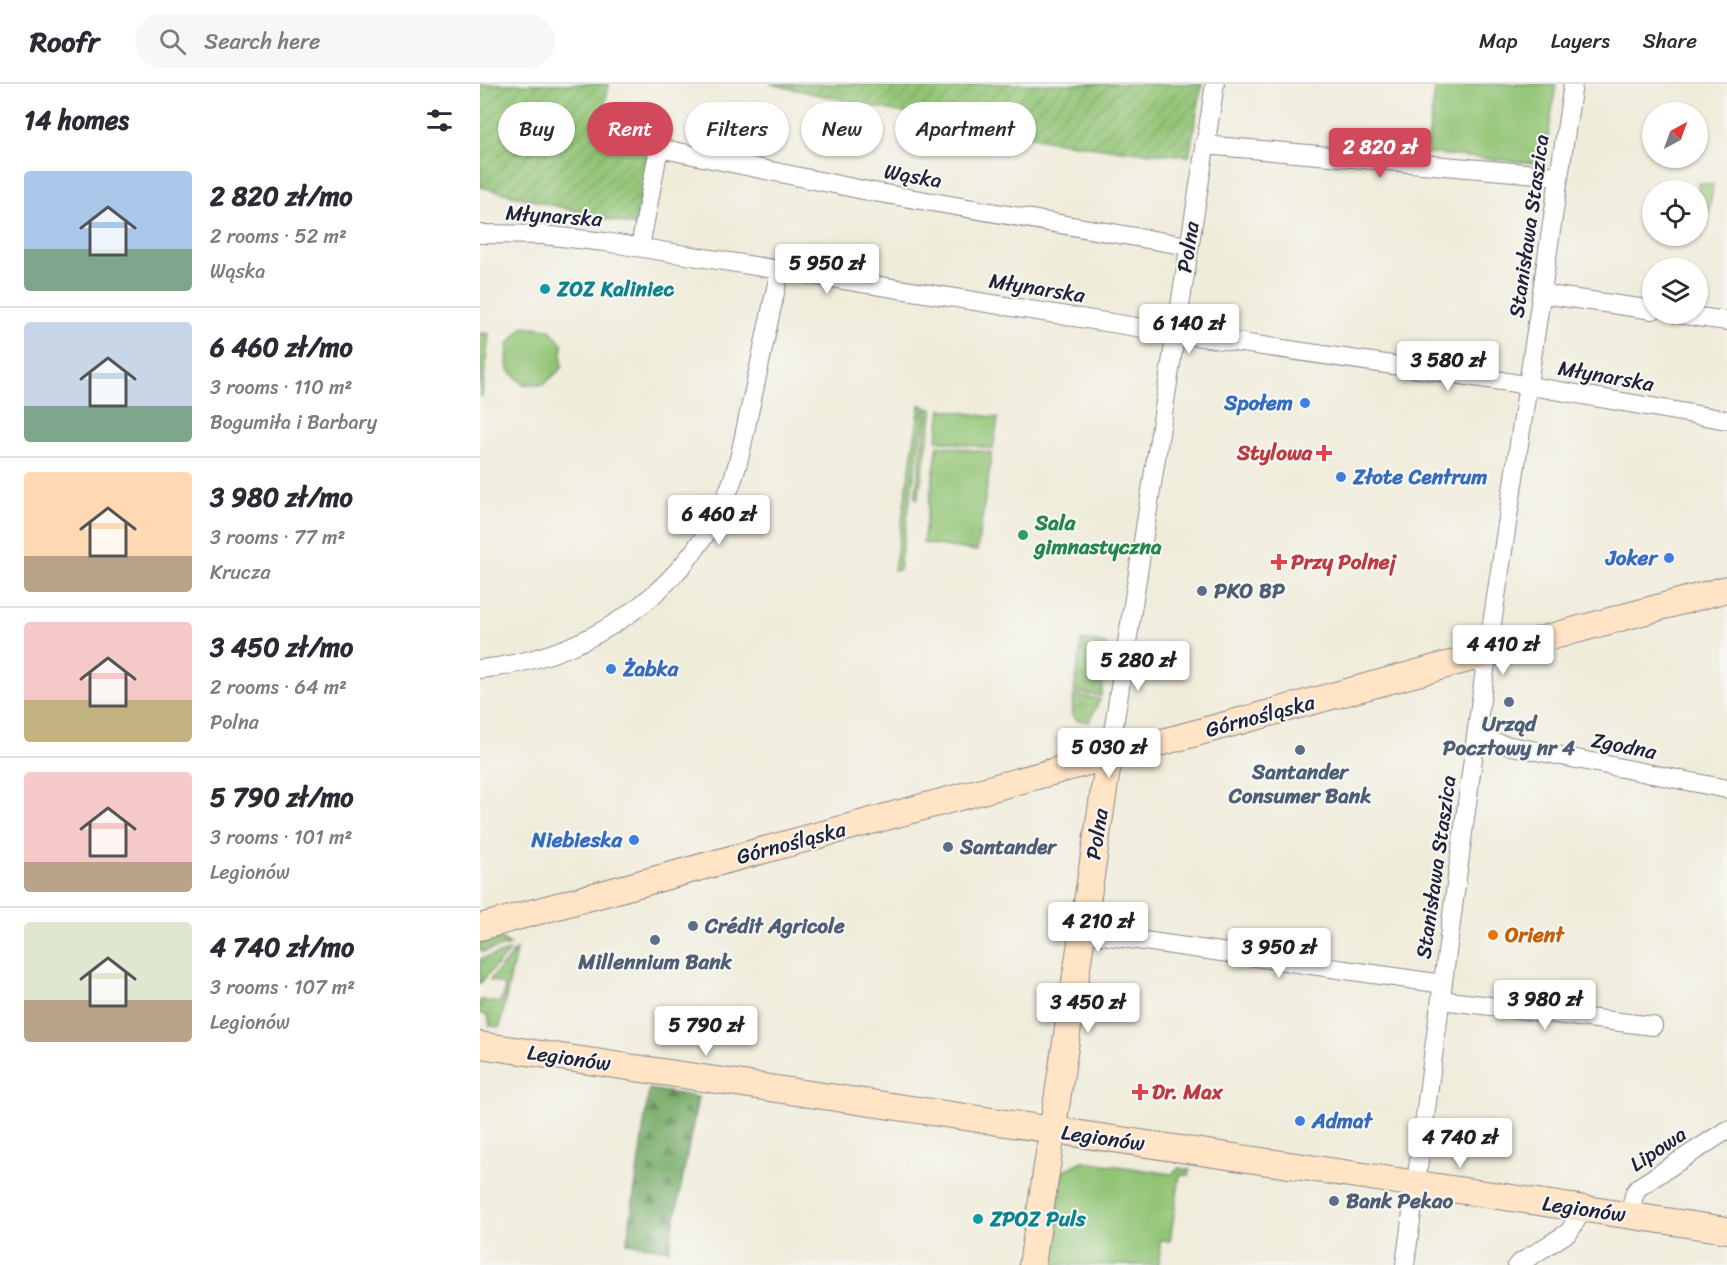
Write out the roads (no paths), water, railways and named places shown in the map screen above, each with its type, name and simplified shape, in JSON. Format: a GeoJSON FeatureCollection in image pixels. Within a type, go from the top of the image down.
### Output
{"type":"FeatureCollection","features":[{"type":"Feature","properties":{"kind":"street","name":"Polna"},"geometry":{"type":"LineString","coordinates":[[1032,1265],[1174,333],[1215,84]]}},
{"type":"Feature","properties":{"kind":"street","name":"Stanisława Staszica"},"geometry":{"type":"LineString","coordinates":[[1405,1265],[1488,654],[1573,84]]}},
{"type":"Feature","properties":{"kind":"street"},"geometry":{"type":"LineString","coordinates":[[1204,145],[1559,176]]}},
{"type":"Feature","properties":{"kind":"street","name":"Wąska"},"geometry":{"type":"LineString","coordinates":[[640,247],[659,148],[847,187],[1188,246]]}},
{"type":"Feature","properties":{"kind":"street","name":"Młynarska"},"geometry":{"type":"LineString","coordinates":[[480,234],[543,235],[640,247],[1174,333],[1528,386],[1727,420]]}},
{"type":"Feature","properties":{"kind":"street"},"geometry":{"type":"LineString","coordinates":[[480,669],[542,658],[602,632],[636,610],[660,590],[692,554],[712,524],[733,477],[780,270]]}},
{"type":"Feature","properties":{"kind":"street"},"geometry":{"type":"LineString","coordinates":[[1542,294],[1642,308]]}},
{"type":"Feature","properties":{"kind":"street"},"geometry":{"type":"LineString","coordinates":[[1708,318],[1727,321]]}},
{"type":"Feature","properties":{"kind":"street","name":"Górnośląska"},"geometry":{"type":"LineString","coordinates":[[480,927],[1727,589]]}},
{"type":"Feature","properties":{"kind":"street","name":"Zgodna"},"geometry":{"type":"LineString","coordinates":[[1476,739],[1727,789]]}},
{"type":"Feature","properties":{"kind":"street"},"geometry":{"type":"LineString","coordinates":[[1082,932],[1653,1026]]}},
{"type":"Feature","properties":{"kind":"street","name":"Legionów"},"geometry":{"type":"LineString","coordinates":[[480,1045],[1727,1230]]}},
{"type":"Feature","properties":{"kind":"street","name":"Lipowa"},"geometry":{"type":"LineString","coordinates":[[1629,1215],[1635,1192],[1639,1187],[1727,1130]]}},
{"type":"Feature","properties":{"kind":"street"},"geometry":{"type":"LineString","coordinates":[[1517,1265],[1569,1232],[1583,1209]]}},
{"type":"Feature","properties":{"kind":"place","name":"ZOZ Kaliniec"},"geometry":{"type":"Point","coordinates":[545,289]}},
{"type":"Feature","properties":{"kind":"place","name":"Społem"},"geometry":{"type":"Point","coordinates":[1305,403]}},
{"type":"Feature","properties":{"kind":"place","name":"Stylowa"},"geometry":{"type":"Point","coordinates":[1324,453]}},
{"type":"Feature","properties":{"kind":"place","name":"Złote Centrum"},"geometry":{"type":"Point","coordinates":[1341,477]}},
{"type":"Feature","properties":{"kind":"place","name":"Sala gimnastyczna"},"geometry":{"type":"Point","coordinates":[1023,535]}},
{"type":"Feature","properties":{"kind":"place","name":"Joker"},"geometry":{"type":"Point","coordinates":[1669,558]}},
{"type":"Feature","properties":{"kind":"place","name":"Przy Polnej"},"geometry":{"type":"Point","coordinates":[1279,562]}},
{"type":"Feature","properties":{"kind":"place","name":"PKO BP"},"geometry":{"type":"Point","coordinates":[1202,591]}},
{"type":"Feature","properties":{"kind":"place","name":"Żabka"},"geometry":{"type":"Point","coordinates":[611,669]}},
{"type":"Feature","properties":{"kind":"place","name":"Urząd Pocztowy nr 4"},"geometry":{"type":"Point","coordinates":[1509,702]}},
{"type":"Feature","properties":{"kind":"place","name":"Santander Consumer Bank"},"geometry":{"type":"Point","coordinates":[1300,750]}},
{"type":"Feature","properties":{"kind":"place","name":"Niebieska"},"geometry":{"type":"Point","coordinates":[634,840]}},
{"type":"Feature","properties":{"kind":"place","name":"Santander"},"geometry":{"type":"Point","coordinates":[948,847]}},
{"type":"Feature","properties":{"kind":"place","name":"Crédit Agricole"},"geometry":{"type":"Point","coordinates":[693,926]}},
{"type":"Feature","properties":{"kind":"place","name":"Orient"},"geometry":{"type":"Point","coordinates":[1493,935]}},
{"type":"Feature","properties":{"kind":"place","name":"Millennium Bank"},"geometry":{"type":"Point","coordinates":[655,940]}},
{"type":"Feature","properties":{"kind":"place","name":"Dr. Max"},"geometry":{"type":"Point","coordinates":[1140,1092]}},
{"type":"Feature","properties":{"kind":"place","name":"Admat"},"geometry":{"type":"Point","coordinates":[1300,1121]}},
{"type":"Feature","properties":{"kind":"place","name":"Bank Pekao"},"geometry":{"type":"Point","coordinates":[1334,1201]}},
{"type":"Feature","properties":{"kind":"place","name":"ZPOZ Puls"},"geometry":{"type":"Point","coordinates":[978,1219]}}]}
